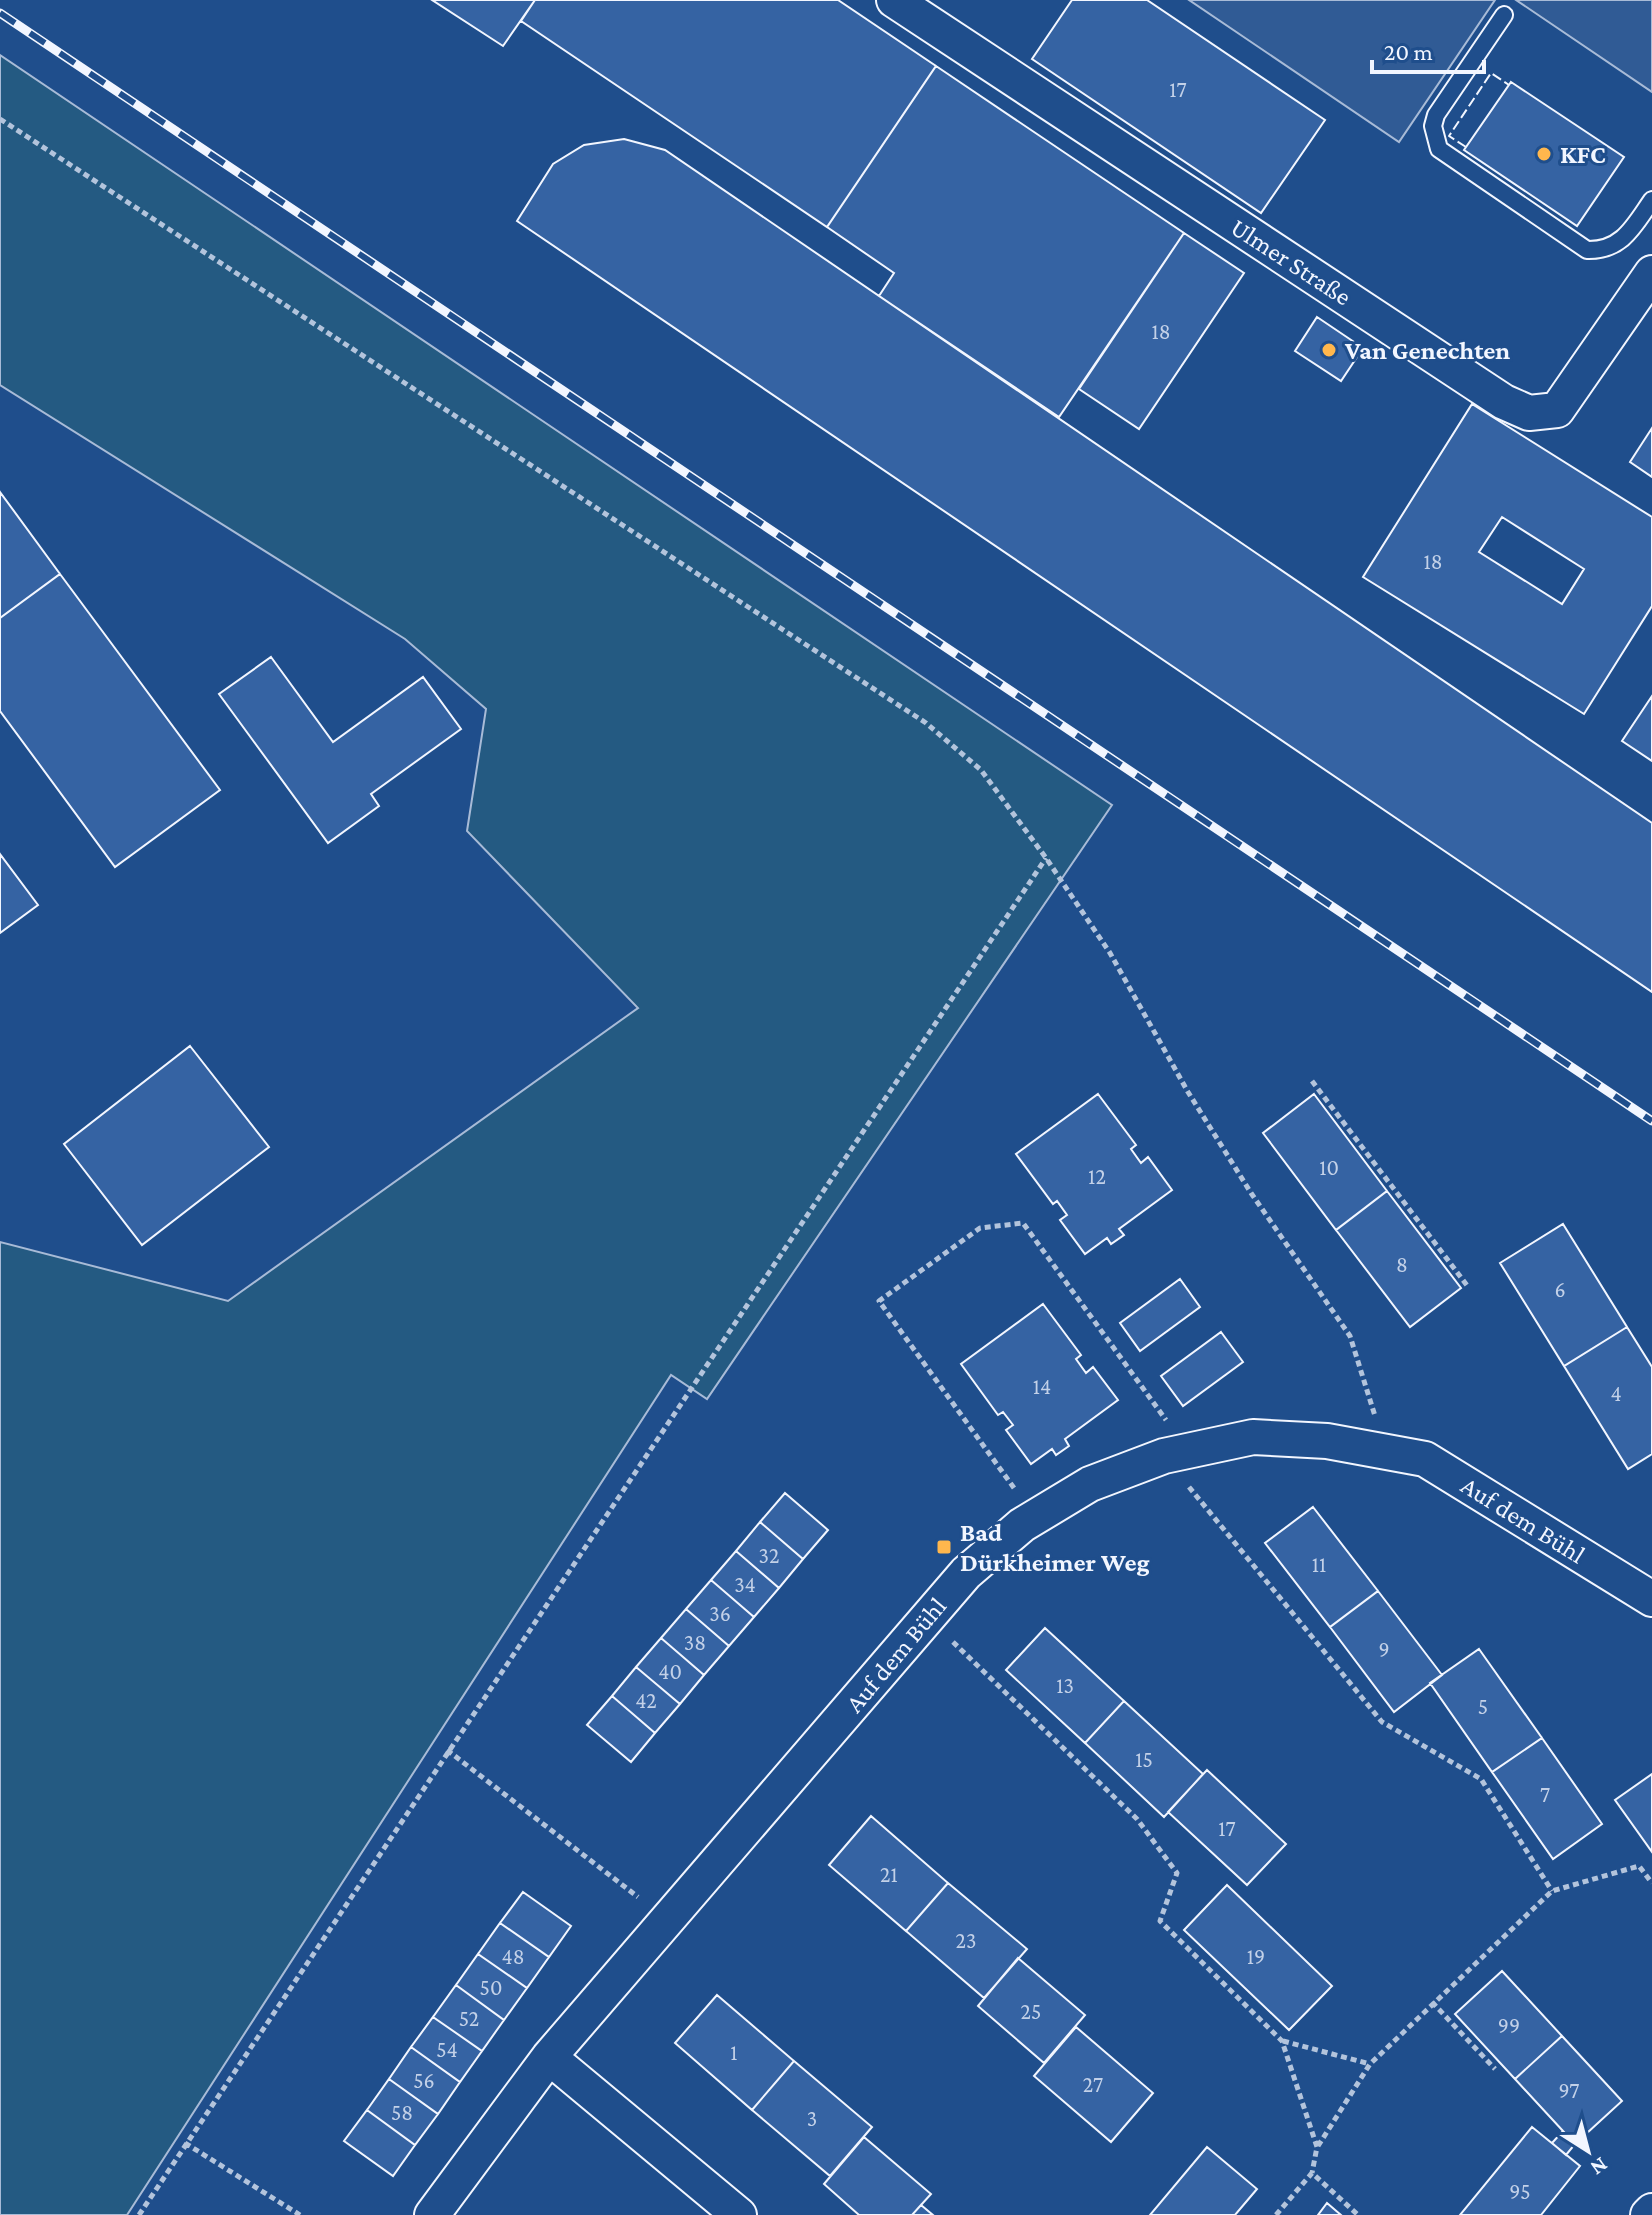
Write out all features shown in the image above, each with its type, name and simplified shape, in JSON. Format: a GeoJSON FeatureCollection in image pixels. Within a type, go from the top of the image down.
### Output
{"type":"FeatureCollection","features":[{"type":"Feature","properties":{"kind":"street","name":"Ulmer Straße"},"geometry":{"type":"LineString","coordinates":[[894,0],[1490,393],[1529,413],[1557,410],[1652,273]]}},
{"type":"Feature","properties":{"kind":"street","name":"Auf dem Bühl"},"geometry":{"type":"LineString","coordinates":[[432,2215],[549,2057],[966,1573],[1035,1517],[1090,1484],[1176,1453],[1253,1437],[1327,1441],[1425,1459],[1652,1599]]}},
{"type":"Feature","properties":{"kind":"street"},"geometry":{"type":"LineString","coordinates":[[549,2057],[739,2215]]}},
{"type":"Feature","properties":{"kind":"street"},"geometry":{"type":"LineString","coordinates":[[1648,2215],[1652,2211]]}},
{"type":"Feature","properties":{"kind":"lane"},"geometry":{"type":"LineString","coordinates":[[1504,15],[1436,115],[1433,126],[1439,149],[1587,250],[1611,247],[1622,242],[1652,200]]}},
{"type":"Feature","properties":{"kind":"path"},"geometry":{"type":"LineString","coordinates":[[0,119],[926,723],[981,770],[1046,858],[1110,953],[1188,1092],[1251,1193],[1350,1336],[1367,1384],[1383,1452]]}},
{"type":"Feature","properties":{"kind":"path"},"geometry":{"type":"LineString","coordinates":[[139,2215],[1046,858]]}},
{"type":"Feature","properties":{"kind":"path"},"geometry":{"type":"LineString","coordinates":[[1312,1081],[1469,1288]]}},
{"type":"Feature","properties":{"kind":"path"},"geometry":{"type":"LineString","coordinates":[[1035,1517],[879,1301],[980,1228],[1023,1223],[1135,1373],[1176,1453],[1382,1722],[1481,1779],[1552,1891]]}},
{"type":"Feature","properties":{"kind":"path"},"geometry":{"type":"LineString","coordinates":[[928,1618],[1137,1819],[1177,1873],[1160,1921],[1282,2041],[1317,2147]]}},
{"type":"Feature","properties":{"kind":"path"},"geometry":{"type":"LineString","coordinates":[[447,1750],[668,1920]]}},
{"type":"Feature","properties":{"kind":"path"},"geometry":{"type":"LineString","coordinates":[[1276,2215],[1312,2173],[1317,2147],[1370,2064],[1552,1891],[1639,1866],[1652,1883]]}},
{"type":"Feature","properties":{"kind":"path"},"geometry":{"type":"LineString","coordinates":[[1432,2002],[1495,2069]]}},
{"type":"Feature","properties":{"kind":"path"},"geometry":{"type":"LineString","coordinates":[[1282,2041],[1370,2064]]}},
{"type":"Feature","properties":{"kind":"path"},"geometry":{"type":"LineString","coordinates":[[185,2143],[300,2215]]}},
{"type":"Feature","properties":{"kind":"path"},"geometry":{"type":"LineString","coordinates":[[1312,2173],[1358,2215]]}},
{"type":"Feature","properties":{"kind":"shaded area"},"geometry":{"type":"Polygon","coordinates":[[[1189,0],[1495,0],[1399,142],[1189,0]]]}},
{"type":"Feature","properties":{"kind":"shaded area"},"geometry":{"type":"Polygon","coordinates":[[[1516,0],[1652,0],[1652,92],[1516,0]]]}},
{"type":"Feature","properties":{"kind":"shaded area"},"geometry":{"type":"Polygon","coordinates":[[[0,55],[1112,805],[707,1399],[671,1375],[127,2215],[0,2215],[0,1242],[228,1301],[638,1008],[467,831],[486,709],[405,639],[0,385],[0,55]]]}},
{"type":"Feature","properties":{"kind":"building"},"geometry":{"type":"Polygon","coordinates":[[[432,0],[535,0],[503,46],[432,0]]]}},
{"type":"Feature","properties":{"kind":"building"},"geometry":{"type":"Polygon","coordinates":[[[535,0],[838,0],[936,66],[827,227],[521,21],[535,0]]]}},
{"type":"Feature","properties":{"kind":"building"},"geometry":{"type":"Polygon","coordinates":[[[1072,0],[1147,0],[1325,120],[1261,213],[1032,59],[1072,0]]]}},
{"type":"Feature","properties":{"kind":"building"},"geometry":{"type":"Polygon","coordinates":[[[936,66],[1184,233],[1059,417],[879,296],[894,273],[827,227],[936,66]]]}},
{"type":"Feature","properties":{"kind":"building","name":"KFC"},"geometry":{"type":"Polygon","coordinates":[[[1511,82],[1624,157],[1577,226],[1464,150],[1511,82]]]}},
{"type":"Feature","properties":{"kind":"building"},"geometry":{"type":"Polygon","coordinates":[[[624,139],[665,150],[1652,823],[1652,992],[517,221],[553,164],[584,145],[624,139]]]}},
{"type":"Feature","properties":{"kind":"building"},"geometry":{"type":"Polygon","coordinates":[[[1184,233],[1244,273],[1139,429],[1079,389],[1184,233]]]}},
{"type":"Feature","properties":{"kind":"building","name":"Van Genechten"},"geometry":{"type":"Polygon","coordinates":[[[1317,317],[1363,348],[1341,381],[1295,351],[1317,317]]]}},
{"type":"Feature","properties":{"kind":"building"},"geometry":{"type":"Polygon","coordinates":[[[1472,404],[1652,517],[1652,606],[1584,714],[1363,577],[1472,404]],[[1502,517],[1479,552],[1562,604],[1584,569],[1502,517]]]}},
{"type":"Feature","properties":{"kind":"building"},"geometry":{"type":"Polygon","coordinates":[[[1652,428],[1652,477],[1630,462],[1652,428]]]}},
{"type":"Feature","properties":{"kind":"building"},"geometry":{"type":"Polygon","coordinates":[[[0,492],[60,574],[0,618],[0,492]]]}},
{"type":"Feature","properties":{"kind":"building"},"geometry":{"type":"Polygon","coordinates":[[[60,574],[220,790],[115,867],[0,711],[0,618],[60,574]]]}},
{"type":"Feature","properties":{"kind":"building"},"geometry":{"type":"Polygon","coordinates":[[[271,657],[333,742],[423,677],[461,729],[371,794],[379,806],[328,843],[219,694],[271,657]]]}},
{"type":"Feature","properties":{"kind":"building"},"geometry":{"type":"Polygon","coordinates":[[[1652,696],[1652,761],[1622,741],[1652,696]]]}},
{"type":"Feature","properties":{"kind":"building"},"geometry":{"type":"Polygon","coordinates":[[[0,854],[38,905],[0,933],[0,854]]]}},
{"type":"Feature","properties":{"kind":"building"},"geometry":{"type":"Polygon","coordinates":[[[190,1046],[269,1147],[142,1245],[64,1144],[190,1046]]]}},
{"type":"Feature","properties":{"kind":"building"},"geometry":{"type":"Polygon","coordinates":[[[1098,1094],[1136,1145],[1131,1149],[1141,1163],[1148,1157],[1172,1190],[1119,1229],[1124,1235],[1111,1244],[1107,1238],[1085,1254],[1060,1220],[1067,1215],[1057,1201],[1053,1204],[1016,1154],[1098,1094]]]}},
{"type":"Feature","properties":{"kind":"building"},"geometry":{"type":"Polygon","coordinates":[[[1314,1094],[1387,1191],[1336,1230],[1263,1133],[1314,1094]]]}},
{"type":"Feature","properties":{"kind":"building"},"geometry":{"type":"Polygon","coordinates":[[[1387,1191],[1461,1288],[1410,1327],[1336,1230],[1387,1191]]]}},
{"type":"Feature","properties":{"kind":"building"},"geometry":{"type":"Polygon","coordinates":[[[1563,1224],[1627,1327],[1564,1366],[1500,1263],[1563,1224]]]}},
{"type":"Feature","properties":{"kind":"building"},"geometry":{"type":"Polygon","coordinates":[[[1180,1279],[1200,1307],[1140,1351],[1120,1323],[1180,1279]]]}},
{"type":"Feature","properties":{"kind":"building"},"geometry":{"type":"Polygon","coordinates":[[[1043,1304],[1081,1355],[1076,1359],[1086,1373],[1093,1367],[1118,1400],[1065,1439],[1069,1446],[1056,1455],[1052,1449],[1031,1464],[1006,1430],[1013,1425],[1003,1412],[998,1415],[961,1364],[1043,1304]]]}},
{"type":"Feature","properties":{"kind":"building"},"geometry":{"type":"Polygon","coordinates":[[[1627,1327],[1652,1367],[1652,1454],[1628,1469],[1564,1366],[1627,1327]]]}},
{"type":"Feature","properties":{"kind":"building"},"geometry":{"type":"Polygon","coordinates":[[[1221,1332],[1243,1362],[1183,1406],[1161,1376],[1221,1332]]]}},
{"type":"Feature","properties":{"kind":"building"},"geometry":{"type":"Polygon","coordinates":[[[785,1493],[828,1530],[803,1559],[760,1522],[785,1493]]]}},
{"type":"Feature","properties":{"kind":"building"},"geometry":{"type":"Polygon","coordinates":[[[1313,1507],[1378,1591],[1330,1627],[1265,1543],[1313,1507]]]}},
{"type":"Feature","properties":{"kind":"building"},"geometry":{"type":"Polygon","coordinates":[[[760,1522],[803,1559],[779,1588],[736,1551],[760,1522]]]}},
{"type":"Feature","properties":{"kind":"building"},"geometry":{"type":"Polygon","coordinates":[[[736,1551],[779,1588],[754,1617],[711,1580],[736,1551]]]}},
{"type":"Feature","properties":{"kind":"building"},"geometry":{"type":"Polygon","coordinates":[[[711,1580],[754,1617],[729,1646],[686,1609],[711,1580]]]}},
{"type":"Feature","properties":{"kind":"building"},"geometry":{"type":"Polygon","coordinates":[[[1378,1591],[1442,1675],[1394,1712],[1330,1627],[1378,1591]]]}},
{"type":"Feature","properties":{"kind":"building"},"geometry":{"type":"Polygon","coordinates":[[[686,1609],[729,1646],[704,1675],[661,1638],[686,1609]]]}},
{"type":"Feature","properties":{"kind":"building"},"geometry":{"type":"Polygon","coordinates":[[[1045,1628],[1124,1701],[1085,1743],[1006,1670],[1045,1628]]]}},
{"type":"Feature","properties":{"kind":"building"},"geometry":{"type":"Polygon","coordinates":[[[661,1638],[704,1675],[680,1704],[636,1667],[661,1638]]]}},
{"type":"Feature","properties":{"kind":"building"},"geometry":{"type":"Polygon","coordinates":[[[1479,1649],[1542,1738],[1492,1772],[1430,1683],[1479,1649]]]}},
{"type":"Feature","properties":{"kind":"building"},"geometry":{"type":"Polygon","coordinates":[[[636,1667],[680,1704],[655,1733],[612,1696],[636,1667]]]}},
{"type":"Feature","properties":{"kind":"building"},"geometry":{"type":"Polygon","coordinates":[[[612,1696],[655,1733],[631,1762],[587,1725],[612,1696]]]}},
{"type":"Feature","properties":{"kind":"building"},"geometry":{"type":"Polygon","coordinates":[[[1124,1701],[1203,1774],[1164,1817],[1085,1743],[1124,1701]]]}},
{"type":"Feature","properties":{"kind":"building"},"geometry":{"type":"Polygon","coordinates":[[[1542,1738],[1602,1824],[1553,1859],[1492,1772],[1542,1738]]]}},
{"type":"Feature","properties":{"kind":"building"},"geometry":{"type":"Polygon","coordinates":[[[1207,1770],[1286,1844],[1247,1885],[1168,1812],[1207,1770]]]}},
{"type":"Feature","properties":{"kind":"building"},"geometry":{"type":"Polygon","coordinates":[[[1652,1774],[1652,1852],[1615,1800],[1652,1774]]]}},
{"type":"Feature","properties":{"kind":"building"},"geometry":{"type":"Polygon","coordinates":[[[871,1816],[948,1883],[906,1931],[829,1865],[871,1816]]]}},
{"type":"Feature","properties":{"kind":"building"},"geometry":{"type":"Polygon","coordinates":[[[948,1883],[1027,1949],[984,1998],[906,1931],[948,1883]]]}},
{"type":"Feature","properties":{"kind":"building"},"geometry":{"type":"Polygon","coordinates":[[[1227,1885],[1332,1986],[1289,2030],[1184,1930],[1227,1885]]]}},
{"type":"Feature","properties":{"kind":"building"},"geometry":{"type":"Polygon","coordinates":[[[523,1892],[571,1926],[549,1957],[500,1923],[523,1892]]]}},
{"type":"Feature","properties":{"kind":"building"},"geometry":{"type":"Polygon","coordinates":[[[500,1923],[549,1957],[527,1988],[478,1954],[500,1923]]]}},
{"type":"Feature","properties":{"kind":"building"},"geometry":{"type":"Polygon","coordinates":[[[478,1954],[527,1988],[504,2020],[456,1985],[478,1954]]]}},
{"type":"Feature","properties":{"kind":"building"},"geometry":{"type":"Polygon","coordinates":[[[1018,1958],[1085,2015],[1044,2063],[978,2006],[1018,1958]]]}},
{"type":"Feature","properties":{"kind":"building"},"geometry":{"type":"Polygon","coordinates":[[[1502,1971],[1562,2036],[1515,2079],[1455,2014],[1502,1971]]]}},
{"type":"Feature","properties":{"kind":"building"},"geometry":{"type":"Polygon","coordinates":[[[456,1985],[504,2020],[482,2051],[433,2017],[456,1985]]]}},
{"type":"Feature","properties":{"kind":"building"},"geometry":{"type":"Polygon","coordinates":[[[717,1995],[794,2061],[752,2110],[675,2043],[717,1995]]]}},
{"type":"Feature","properties":{"kind":"building"},"geometry":{"type":"Polygon","coordinates":[[[433,2017],[482,2051],[460,2082],[411,2047],[433,2017]]]}},
{"type":"Feature","properties":{"kind":"building"},"geometry":{"type":"Polygon","coordinates":[[[1076,2027],[1153,2093],[1111,2142],[1034,2076],[1076,2027]]]}},
{"type":"Feature","properties":{"kind":"building"},"geometry":{"type":"Polygon","coordinates":[[[1562,2036],[1622,2101],[1575,2144],[1515,2079],[1562,2036]]]}},
{"type":"Feature","properties":{"kind":"building"},"geometry":{"type":"Polygon","coordinates":[[[411,2047],[460,2082],[438,2114],[389,2079],[411,2047]]]}},
{"type":"Feature","properties":{"kind":"building"},"geometry":{"type":"Polygon","coordinates":[[[794,2061],[872,2127],[830,2176],[752,2110],[794,2061]]]}},
{"type":"Feature","properties":{"kind":"building"},"geometry":{"type":"Polygon","coordinates":[[[389,2079],[438,2114],[415,2145],[367,2110],[389,2079]]]}},
{"type":"Feature","properties":{"kind":"building"},"geometry":{"type":"Polygon","coordinates":[[[367,2110],[415,2145],[393,2176],[344,2141],[367,2110]]]}},
{"type":"Feature","properties":{"kind":"building"},"geometry":{"type":"Polygon","coordinates":[[[1532,2127],[1580,2166],[1541,2215],[1460,2215],[1532,2127]]]}},
{"type":"Feature","properties":{"kind":"building"},"geometry":{"type":"Polygon","coordinates":[[[1563,2131],[1575,2144],[1566,2155],[1552,2143],[1563,2131]]]}},
{"type":"Feature","properties":{"kind":"building"},"geometry":{"type":"Polygon","coordinates":[[[864,2137],[931,2194],[912,2215],[859,2215],[824,2184],[864,2137]]]}},
{"type":"Feature","properties":{"kind":"building"},"geometry":{"type":"Polygon","coordinates":[[[1207,2147],[1257,2189],[1235,2215],[1150,2215],[1207,2147]]]}},
{"type":"Feature","properties":{"kind":"building"},"geometry":{"type":"Polygon","coordinates":[[[1327,2203],[1341,2215],[1318,2215],[1327,2203]]]}},
{"type":"Feature","properties":{"kind":"building"},"geometry":{"type":"Polygon","coordinates":[[[921,2205],[933,2215],[912,2215],[921,2205]]]}},
{"type":"Feature","properties":{"kind":"railway"},"geometry":{"type":"LineString","coordinates":[[0,13],[1652,1121]]}},
{"type":"Feature","properties":{"kind":"fence"},"geometry":{"type":"LineString","coordinates":[[1466,147],[1449,136],[1491,73],[1509,85]]}},
{"type":"Feature","properties":{"kind":"place","name":"KFC"},"geometry":{"type":"Point","coordinates":[1544,154]}},
{"type":"Feature","properties":{"kind":"place","name":"Van Genechten"},"geometry":{"type":"Point","coordinates":[1329,350]}},
{"type":"Feature","properties":{"kind":"place","name":"Bad Dürkheimer Weg"},"geometry":{"type":"Point","coordinates":[944,1547]}}]}
